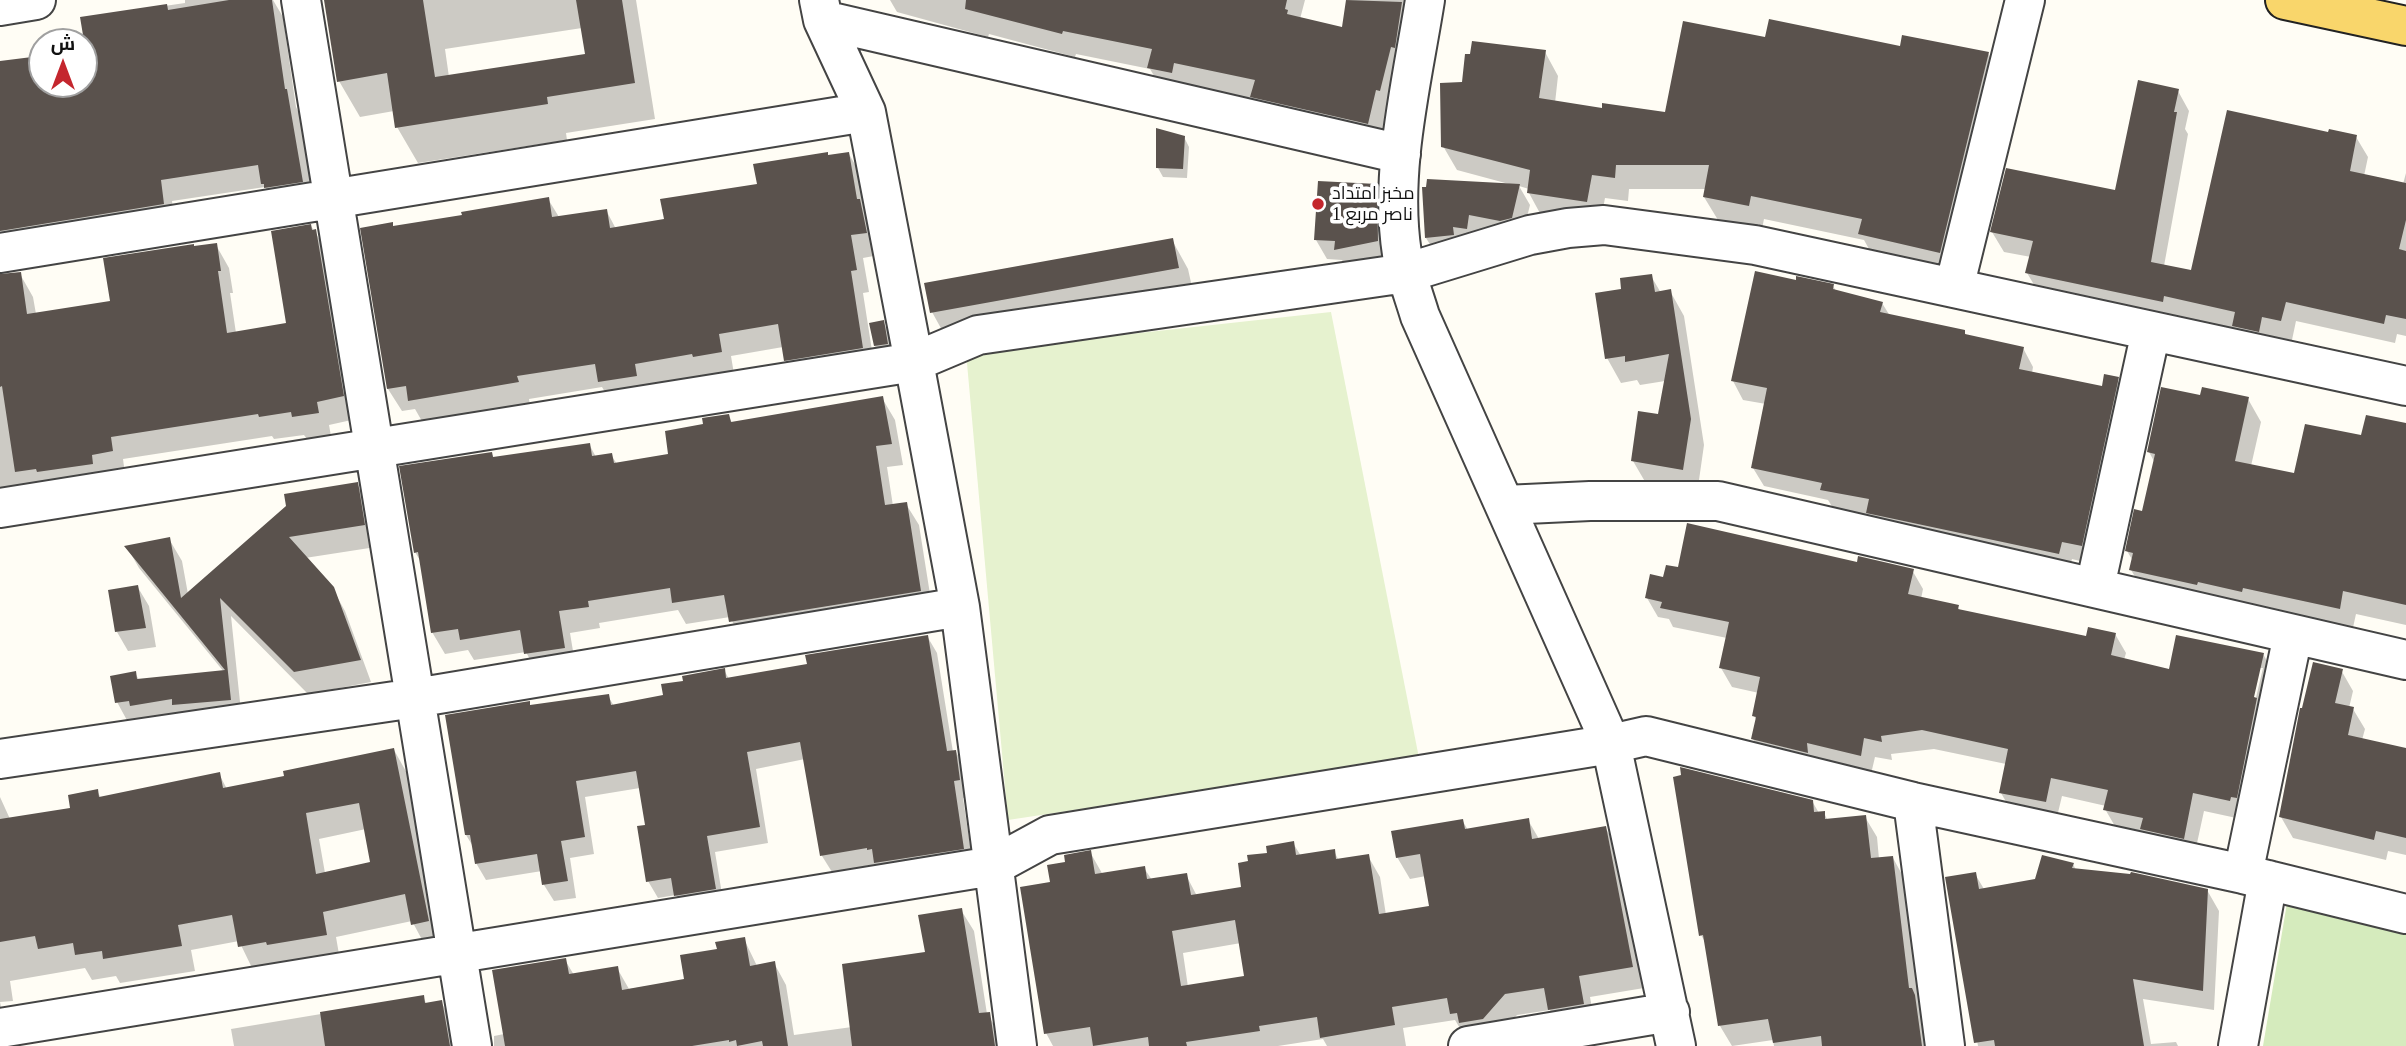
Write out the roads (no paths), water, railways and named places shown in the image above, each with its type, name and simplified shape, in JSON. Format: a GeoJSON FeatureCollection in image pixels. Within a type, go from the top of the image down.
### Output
{"type":"FeatureCollection","features":[{"type":"Feature","properties":{"kind":"main road"},"geometry":{"type":"LineString","coordinates":[[2285,0],[2406,26]]}},
{"type":"Feature","properties":{"kind":"street"},"geometry":{"type":"LineString","coordinates":[[0,6],[36,0]]}},
{"type":"Feature","properties":{"kind":"street"},"geometry":{"type":"LineString","coordinates":[[301,0],[471,1046]]}},
{"type":"Feature","properties":{"kind":"street"},"geometry":{"type":"LineString","coordinates":[[1425,0],[1401,154],[1398,194],[1400,235],[1406,272],[1420,316],[1611,744],[1673,1029],[1468,1046]]}},
{"type":"Feature","properties":{"kind":"street"},"geometry":{"type":"LineString","coordinates":[[1954,288],[2025,0]]}},
{"type":"Feature","properties":{"kind":"street"},"geometry":{"type":"LineString","coordinates":[[821,10],[1401,154]]}},
{"type":"Feature","properties":{"kind":"street"},"geometry":{"type":"LineString","coordinates":[[821,10],[866,112],[914,362],[960,607],[1017,1046]]}},
{"type":"Feature","properties":{"kind":"street"},"geometry":{"type":"LineString","coordinates":[[0,253],[866,112]]}},
{"type":"Feature","properties":{"kind":"street"},"geometry":{"type":"LineString","coordinates":[[0,508],[374,446],[914,362],[978,335],[1406,272],[1530,235],[1604,225],[1755,245],[2406,386]]}},
{"type":"Feature","properties":{"kind":"street"},"geometry":{"type":"LineString","coordinates":[[2095,587],[2151,331]]}},
{"type":"Feature","properties":{"kind":"street"},"geometry":{"type":"LineString","coordinates":[[1505,505],[1590,501],[1718,501],[2406,660]]}},
{"type":"Feature","properties":{"kind":"street"},"geometry":{"type":"LineString","coordinates":[[0,760],[415,698],[960,607]]}},
{"type":"Feature","properties":{"kind":"street"},"geometry":{"type":"LineString","coordinates":[[2238,1046],[2256,877],[2293,635]]}},
{"type":"Feature","properties":{"kind":"street"},"geometry":{"type":"LineString","coordinates":[[0,1028],[993,866],[1050,835],[1611,744],[1646,736],[1913,802],[2256,877],[2406,914]]}},
{"type":"Feature","properties":{"kind":"street"},"geometry":{"type":"LineString","coordinates":[[1913,802],[1945,1046]]}},
{"type":"Feature","properties":{"kind":"place","name":"مخبز امتداد ناصر مربع 1"},"geometry":{"type":"Point","coordinates":[1318,204]}}]}
